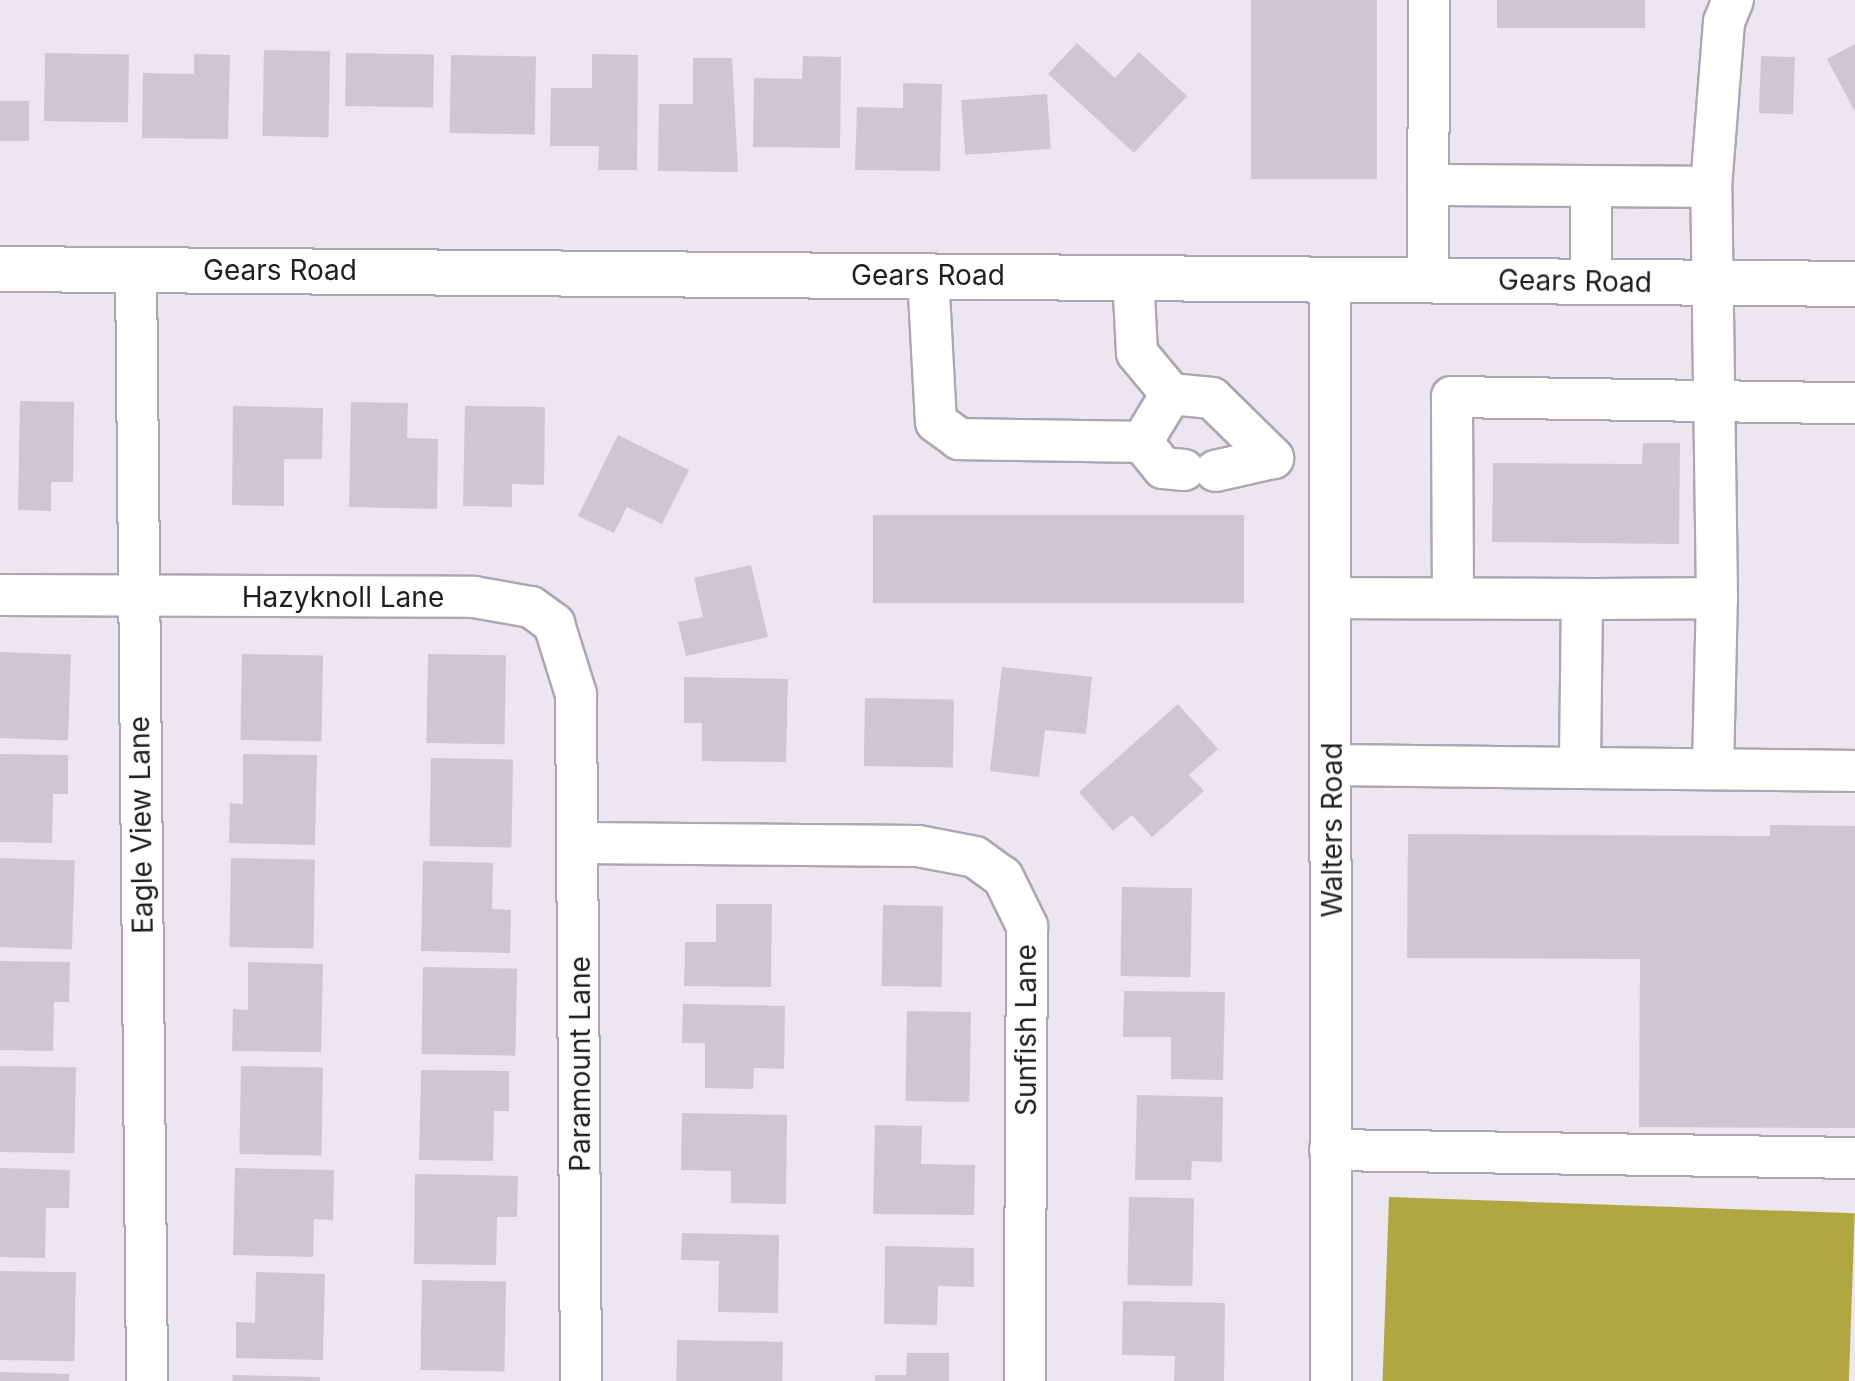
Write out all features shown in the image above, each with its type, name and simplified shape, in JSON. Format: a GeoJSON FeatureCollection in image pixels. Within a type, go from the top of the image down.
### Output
{"type":"FeatureCollection","features":[{"type":"Feature","properties":{"kind":"main road","name":"Gears Road"},"geometry":{"type":"LineString","coordinates":[[0,269],[1855,284]]}},
{"type":"Feature","properties":{"kind":"street"},"geometry":{"type":"LineString","coordinates":[[1428,280],[1429,0]]}},
{"type":"Feature","properties":{"kind":"street"},"geometry":{"type":"LineString","coordinates":[[1713,769],[1717,598],[1715,283],[1711,187],[1724,22],[1733,0]]}},
{"type":"Feature","properties":{"kind":"street"},"geometry":{"type":"LineString","coordinates":[[1428,185],[1711,187]]}},
{"type":"Feature","properties":{"kind":"street"},"geometry":{"type":"LineString","coordinates":[[1591,186],[1591,281]]}},
{"type":"Feature","properties":{"kind":"street","name":"Eagle View Lane"},"geometry":{"type":"LineString","coordinates":[[136,269],[147,1381]]}},
{"type":"Feature","properties":{"kind":"street"},"geometry":{"type":"LineString","coordinates":[[928,275],[936,422],[959,439],[1142,442]]}},
{"type":"Feature","properties":{"kind":"street"},"geometry":{"type":"LineString","coordinates":[[1133,276],[1137,353],[1171,394],[1212,398],[1273,458]]}},
{"type":"Feature","properties":{"kind":"street","name":"Walters Road"},"geometry":{"type":"LineString","coordinates":[[1330,278],[1333,765],[1331,1381]]}},
{"type":"Feature","properties":{"kind":"street"},"geometry":{"type":"LineString","coordinates":[[1142,442],[1171,394]]}},
{"type":"Feature","properties":{"kind":"street"},"geometry":{"type":"LineString","coordinates":[[1453,597],[1452,397],[1855,403]]}},
{"type":"Feature","properties":{"kind":"street"},"geometry":{"type":"LineString","coordinates":[[1142,442],[1163,468],[1200,470],[1273,458],[1330,456]]}},
{"type":"Feature","properties":{"kind":"street","name":"Hazyknoll Lane"},"geometry":{"type":"LineString","coordinates":[[0,595],[474,597],[531,607],[554,624],[569,656],[578,746]]}},
{"type":"Feature","properties":{"kind":"street"},"geometry":{"type":"LineString","coordinates":[[1330,598],[1717,598]]}},
{"type":"Feature","properties":{"kind":"street"},"geometry":{"type":"LineString","coordinates":[[1580,768],[1582,599]]}},
{"type":"Feature","properties":{"kind":"street","name":"Paramount Lane"},"geometry":{"type":"LineString","coordinates":[[578,746],[581,1381]]}},
{"type":"Feature","properties":{"kind":"street"},"geometry":{"type":"LineString","coordinates":[[1333,765],[1855,771]]}},
{"type":"Feature","properties":{"kind":"street","name":"Sunfish Lane"},"geometry":{"type":"LineString","coordinates":[[579,843],[918,846],[975,857],[1003,877],[1027,926],[1025,1381]]}},
{"type":"Feature","properties":{"kind":"street"},"geometry":{"type":"LineString","coordinates":[[1330,1150],[1855,1158]]}},
{"type":"Feature","properties":{"kind":"shaded area"},"geometry":{"type":"Polygon","coordinates":[[[1389,1197],[1855,1213],[1849,1381],[1383,1381],[1389,1197]]]}},
{"type":"Feature","properties":{"kind":"building"},"geometry":{"type":"Polygon","coordinates":[[[1251,0],[1377,0],[1377,179],[1251,179],[1251,0]]]}},
{"type":"Feature","properties":{"kind":"building"},"geometry":{"type":"Polygon","coordinates":[[[1497,0],[1645,0],[1645,28],[1497,28],[1497,0]]]}},
{"type":"Feature","properties":{"kind":"building"},"geometry":{"type":"Polygon","coordinates":[[[1077,43],[1115,78],[1139,52],[1187,96],[1134,153],[1048,74],[1077,43]]]}},
{"type":"Feature","properties":{"kind":"building"},"geometry":{"type":"Polygon","coordinates":[[[1855,44],[1855,112],[1827,59],[1855,44]]]}},
{"type":"Feature","properties":{"kind":"building"},"geometry":{"type":"Polygon","coordinates":[[[264,50],[330,51],[328,137],[262,136],[264,50]]]}},
{"type":"Feature","properties":{"kind":"building"},"geometry":{"type":"Polygon","coordinates":[[[45,53],[129,54],[128,122],[44,121],[45,53]]]}},
{"type":"Feature","properties":{"kind":"building"},"geometry":{"type":"Polygon","coordinates":[[[346,53],[434,55],[433,108],[345,106],[346,53]]]}},
{"type":"Feature","properties":{"kind":"building"},"geometry":{"type":"Polygon","coordinates":[[[194,54],[230,55],[228,139],[142,138],[143,73],[194,74],[194,54]]]}},
{"type":"Feature","properties":{"kind":"building"},"geometry":{"type":"Polygon","coordinates":[[[592,54],[638,55],[637,170],[598,170],[599,146],[550,146],[551,88],[592,88],[592,54]]]}},
{"type":"Feature","properties":{"kind":"building"},"geometry":{"type":"Polygon","coordinates":[[[451,55],[536,56],[535,134],[450,133],[451,55]]]}},
{"type":"Feature","properties":{"kind":"building"},"geometry":{"type":"Polygon","coordinates":[[[803,56],[841,57],[840,148],[753,147],[754,78],[802,79],[803,56]]]}},
{"type":"Feature","properties":{"kind":"building"},"geometry":{"type":"Polygon","coordinates":[[[1761,56],[1795,57],[1793,114],[1759,113],[1761,56]]]}},
{"type":"Feature","properties":{"kind":"building"},"geometry":{"type":"Polygon","coordinates":[[[693,58],[732,58],[738,172],[658,171],[659,104],[693,104],[693,58]]]}},
{"type":"Feature","properties":{"kind":"building"},"geometry":{"type":"Polygon","coordinates":[[[903,83],[942,84],[940,171],[855,170],[857,107],[903,108],[903,83]]]}},
{"type":"Feature","properties":{"kind":"building"},"geometry":{"type":"Polygon","coordinates":[[[1047,94],[1051,149],[965,155],[961,100],[1047,94]]]}},
{"type":"Feature","properties":{"kind":"building"},"geometry":{"type":"Polygon","coordinates":[[[0,101],[29,101],[29,141],[0,141],[0,101]]]}},
{"type":"Feature","properties":{"kind":"building"},"geometry":{"type":"Polygon","coordinates":[[[20,401],[74,402],[73,482],[51,482],[51,511],[18,510],[20,401]]]}},
{"type":"Feature","properties":{"kind":"building"},"geometry":{"type":"Polygon","coordinates":[[[351,402],[408,403],[407,438],[438,439],[437,509],[349,507],[351,402]]]}},
{"type":"Feature","properties":{"kind":"building"},"geometry":{"type":"Polygon","coordinates":[[[233,406],[323,408],[322,459],[284,459],[284,506],[232,505],[233,406]]]}},
{"type":"Feature","properties":{"kind":"building"},"geometry":{"type":"Polygon","coordinates":[[[465,406],[545,407],[544,485],[512,484],[512,507],[463,506],[465,406]]]}},
{"type":"Feature","properties":{"kind":"building"},"geometry":{"type":"Polygon","coordinates":[[[618,435],[689,470],[662,524],[627,507],[614,533],[578,516],[618,435]]]}},
{"type":"Feature","properties":{"kind":"building"},"geometry":{"type":"Polygon","coordinates":[[[1643,443],[1680,443],[1679,544],[1492,542],[1493,463],[1642,464],[1643,443]]]}},
{"type":"Feature","properties":{"kind":"building"},"geometry":{"type":"Polygon","coordinates":[[[873,515],[1244,515],[1244,603],[873,603],[873,515]]]}},
{"type":"Feature","properties":{"kind":"building"},"geometry":{"type":"Polygon","coordinates":[[[751,565],[768,637],[686,656],[678,622],[703,617],[694,578],[751,565]]]}},
{"type":"Feature","properties":{"kind":"building"},"geometry":{"type":"Polygon","coordinates":[[[0,652],[71,654],[68,740],[0,738],[0,652]]]}},
{"type":"Feature","properties":{"kind":"building"},"geometry":{"type":"Polygon","coordinates":[[[242,654],[323,655],[321,741],[240,740],[242,654]]]}},
{"type":"Feature","properties":{"kind":"building"},"geometry":{"type":"Polygon","coordinates":[[[428,654],[506,655],[504,744],[426,743],[428,654]]]}},
{"type":"Feature","properties":{"kind":"building"},"geometry":{"type":"Polygon","coordinates":[[[1002,667],[1092,677],[1086,734],[1045,730],[1039,777],[990,771],[1002,667]]]}},
{"type":"Feature","properties":{"kind":"building"},"geometry":{"type":"Polygon","coordinates":[[[684,677],[788,679],[786,762],[702,761],[702,723],[684,723],[684,677]]]}},
{"type":"Feature","properties":{"kind":"building"},"geometry":{"type":"Polygon","coordinates":[[[865,698],[954,700],[953,768],[864,766],[865,698]]]}},
{"type":"Feature","properties":{"kind":"building"},"geometry":{"type":"Polygon","coordinates":[[[1178,704],[1218,749],[1189,775],[1204,791],[1152,837],[1132,815],[1113,831],[1079,792],[1178,704]]]}},
{"type":"Feature","properties":{"kind":"building"},"geometry":{"type":"Polygon","coordinates":[[[0,754],[68,755],[68,794],[53,794],[52,843],[0,842],[0,754]]]}},
{"type":"Feature","properties":{"kind":"building"},"geometry":{"type":"Polygon","coordinates":[[[243,754],[317,755],[315,845],[229,843],[230,803],[243,804],[243,754]]]}},
{"type":"Feature","properties":{"kind":"building"},"geometry":{"type":"Polygon","coordinates":[[[431,758],[513,759],[511,847],[429,846],[431,758]]]}},
{"type":"Feature","properties":{"kind":"building"},"geometry":{"type":"Polygon","coordinates":[[[1770,825],[1855,826],[1855,1128],[1639,1127],[1640,959],[1407,958],[1408,834],[1770,836],[1770,825]]]}},
{"type":"Feature","properties":{"kind":"building"},"geometry":{"type":"Polygon","coordinates":[[[0,858],[75,861],[72,950],[0,947],[0,858]]]}},
{"type":"Feature","properties":{"kind":"building"},"geometry":{"type":"Polygon","coordinates":[[[231,858],[315,859],[313,948],[229,947],[231,858]]]}},
{"type":"Feature","properties":{"kind":"building"},"geometry":{"type":"Polygon","coordinates":[[[423,861],[493,863],[492,909],[511,910],[510,953],[421,951],[423,861]]]}},
{"type":"Feature","properties":{"kind":"building"},"geometry":{"type":"Polygon","coordinates":[[[1122,887],[1192,888],[1190,977],[1120,976],[1122,887]]]}},
{"type":"Feature","properties":{"kind":"building"},"geometry":{"type":"Polygon","coordinates":[[[716,904],[772,904],[771,987],[684,986],[685,942],[716,942],[716,904]]]}},
{"type":"Feature","properties":{"kind":"building"},"geometry":{"type":"Polygon","coordinates":[[[883,905],[943,906],[942,987],[882,986],[883,905]]]}},
{"type":"Feature","properties":{"kind":"building"},"geometry":{"type":"Polygon","coordinates":[[[0,961],[70,962],[69,1002],[54,1002],[53,1051],[0,1050],[0,961]]]}},
{"type":"Feature","properties":{"kind":"building"},"geometry":{"type":"Polygon","coordinates":[[[248,962],[323,964],[321,1052],[232,1051],[233,1009],[248,1010],[248,962]]]}},
{"type":"Feature","properties":{"kind":"building"},"geometry":{"type":"Polygon","coordinates":[[[423,967],[517,969],[515,1056],[421,1054],[423,967]]]}},
{"type":"Feature","properties":{"kind":"building"},"geometry":{"type":"Polygon","coordinates":[[[1124,991],[1225,992],[1223,1080],[1171,1079],[1171,1037],[1123,1037],[1124,991]]]}},
{"type":"Feature","properties":{"kind":"building"},"geometry":{"type":"Polygon","coordinates":[[[683,1004],[785,1006],[784,1069],[754,1068],[753,1089],[705,1088],[705,1043],[682,1043],[683,1004]]]}},
{"type":"Feature","properties":{"kind":"building"},"geometry":{"type":"Polygon","coordinates":[[[907,1011],[971,1012],[969,1102],[905,1101],[907,1011]]]}},
{"type":"Feature","properties":{"kind":"building"},"geometry":{"type":"Polygon","coordinates":[[[0,1066],[76,1067],[74,1153],[0,1152],[0,1066]]]}},
{"type":"Feature","properties":{"kind":"building"},"geometry":{"type":"Polygon","coordinates":[[[241,1066],[323,1067],[321,1155],[239,1154],[241,1066]]]}},
{"type":"Feature","properties":{"kind":"building"},"geometry":{"type":"Polygon","coordinates":[[[421,1070],[509,1071],[509,1111],[494,1111],[493,1161],[419,1160],[421,1070]]]}},
{"type":"Feature","properties":{"kind":"building"},"geometry":{"type":"Polygon","coordinates":[[[1137,1095],[1223,1097],[1222,1162],[1192,1161],[1191,1180],[1135,1180],[1137,1095]]]}},
{"type":"Feature","properties":{"kind":"building"},"geometry":{"type":"Polygon","coordinates":[[[682,1113],[787,1115],[786,1204],[731,1203],[731,1171],[681,1170],[682,1113]]]}},
{"type":"Feature","properties":{"kind":"building"},"geometry":{"type":"Polygon","coordinates":[[[875,1125],[922,1126],[921,1164],[975,1165],[974,1215],[873,1214],[875,1125]]]}},
{"type":"Feature","properties":{"kind":"building"},"geometry":{"type":"Polygon","coordinates":[[[0,1168],[70,1170],[69,1208],[46,1208],[45,1258],[0,1257],[0,1168]]]}},
{"type":"Feature","properties":{"kind":"building"},"geometry":{"type":"Polygon","coordinates":[[[235,1168],[334,1170],[333,1220],[314,1219],[313,1257],[233,1255],[235,1168]]]}},
{"type":"Feature","properties":{"kind":"building"},"geometry":{"type":"Polygon","coordinates":[[[415,1174],[518,1176],[517,1217],[497,1217],[496,1265],[414,1264],[415,1174]]]}},
{"type":"Feature","properties":{"kind":"building"},"geometry":{"type":"Polygon","coordinates":[[[1129,1197],[1194,1198],[1192,1286],[1127,1285],[1129,1197]]]}},
{"type":"Feature","properties":{"kind":"building"},"geometry":{"type":"Polygon","coordinates":[[[682,1233],[779,1235],[778,1313],[718,1312],[719,1261],[681,1260],[682,1233]]]}},
{"type":"Feature","properties":{"kind":"building"},"geometry":{"type":"Polygon","coordinates":[[[885,1246],[974,1248],[974,1287],[938,1286],[937,1325],[884,1324],[885,1246]]]}},
{"type":"Feature","properties":{"kind":"building"},"geometry":{"type":"Polygon","coordinates":[[[0,1271],[76,1272],[74,1361],[0,1360],[0,1271]]]}},
{"type":"Feature","properties":{"kind":"building"},"geometry":{"type":"Polygon","coordinates":[[[256,1272],[325,1274],[323,1360],[236,1358],[236,1322],[255,1323],[256,1272]]]}},
{"type":"Feature","properties":{"kind":"building"},"geometry":{"type":"Polygon","coordinates":[[[422,1280],[506,1281],[504,1371],[420,1370],[422,1280]]]}},
{"type":"Feature","properties":{"kind":"building"},"geometry":{"type":"Polygon","coordinates":[[[1123,1301],[1225,1303],[1224,1381],[1174,1381],[1175,1356],[1122,1355],[1123,1301]]]}},
{"type":"Feature","properties":{"kind":"building"},"geometry":{"type":"Polygon","coordinates":[[[677,1340],[783,1342],[782,1381],[676,1381],[677,1340]]]}},
{"type":"Feature","properties":{"kind":"building"},"geometry":{"type":"Polygon","coordinates":[[[907,1353],[949,1353],[949,1381],[875,1381],[875,1375],[906,1375],[907,1353]]]}},
{"type":"Feature","properties":{"kind":"building"},"geometry":{"type":"Polygon","coordinates":[[[0,1372],[69,1374],[69,1381],[0,1381],[0,1372]]]}},
{"type":"Feature","properties":{"kind":"building"},"geometry":{"type":"Polygon","coordinates":[[[233,1375],[320,1377],[320,1381],[232,1381],[233,1375]]]}}]}
